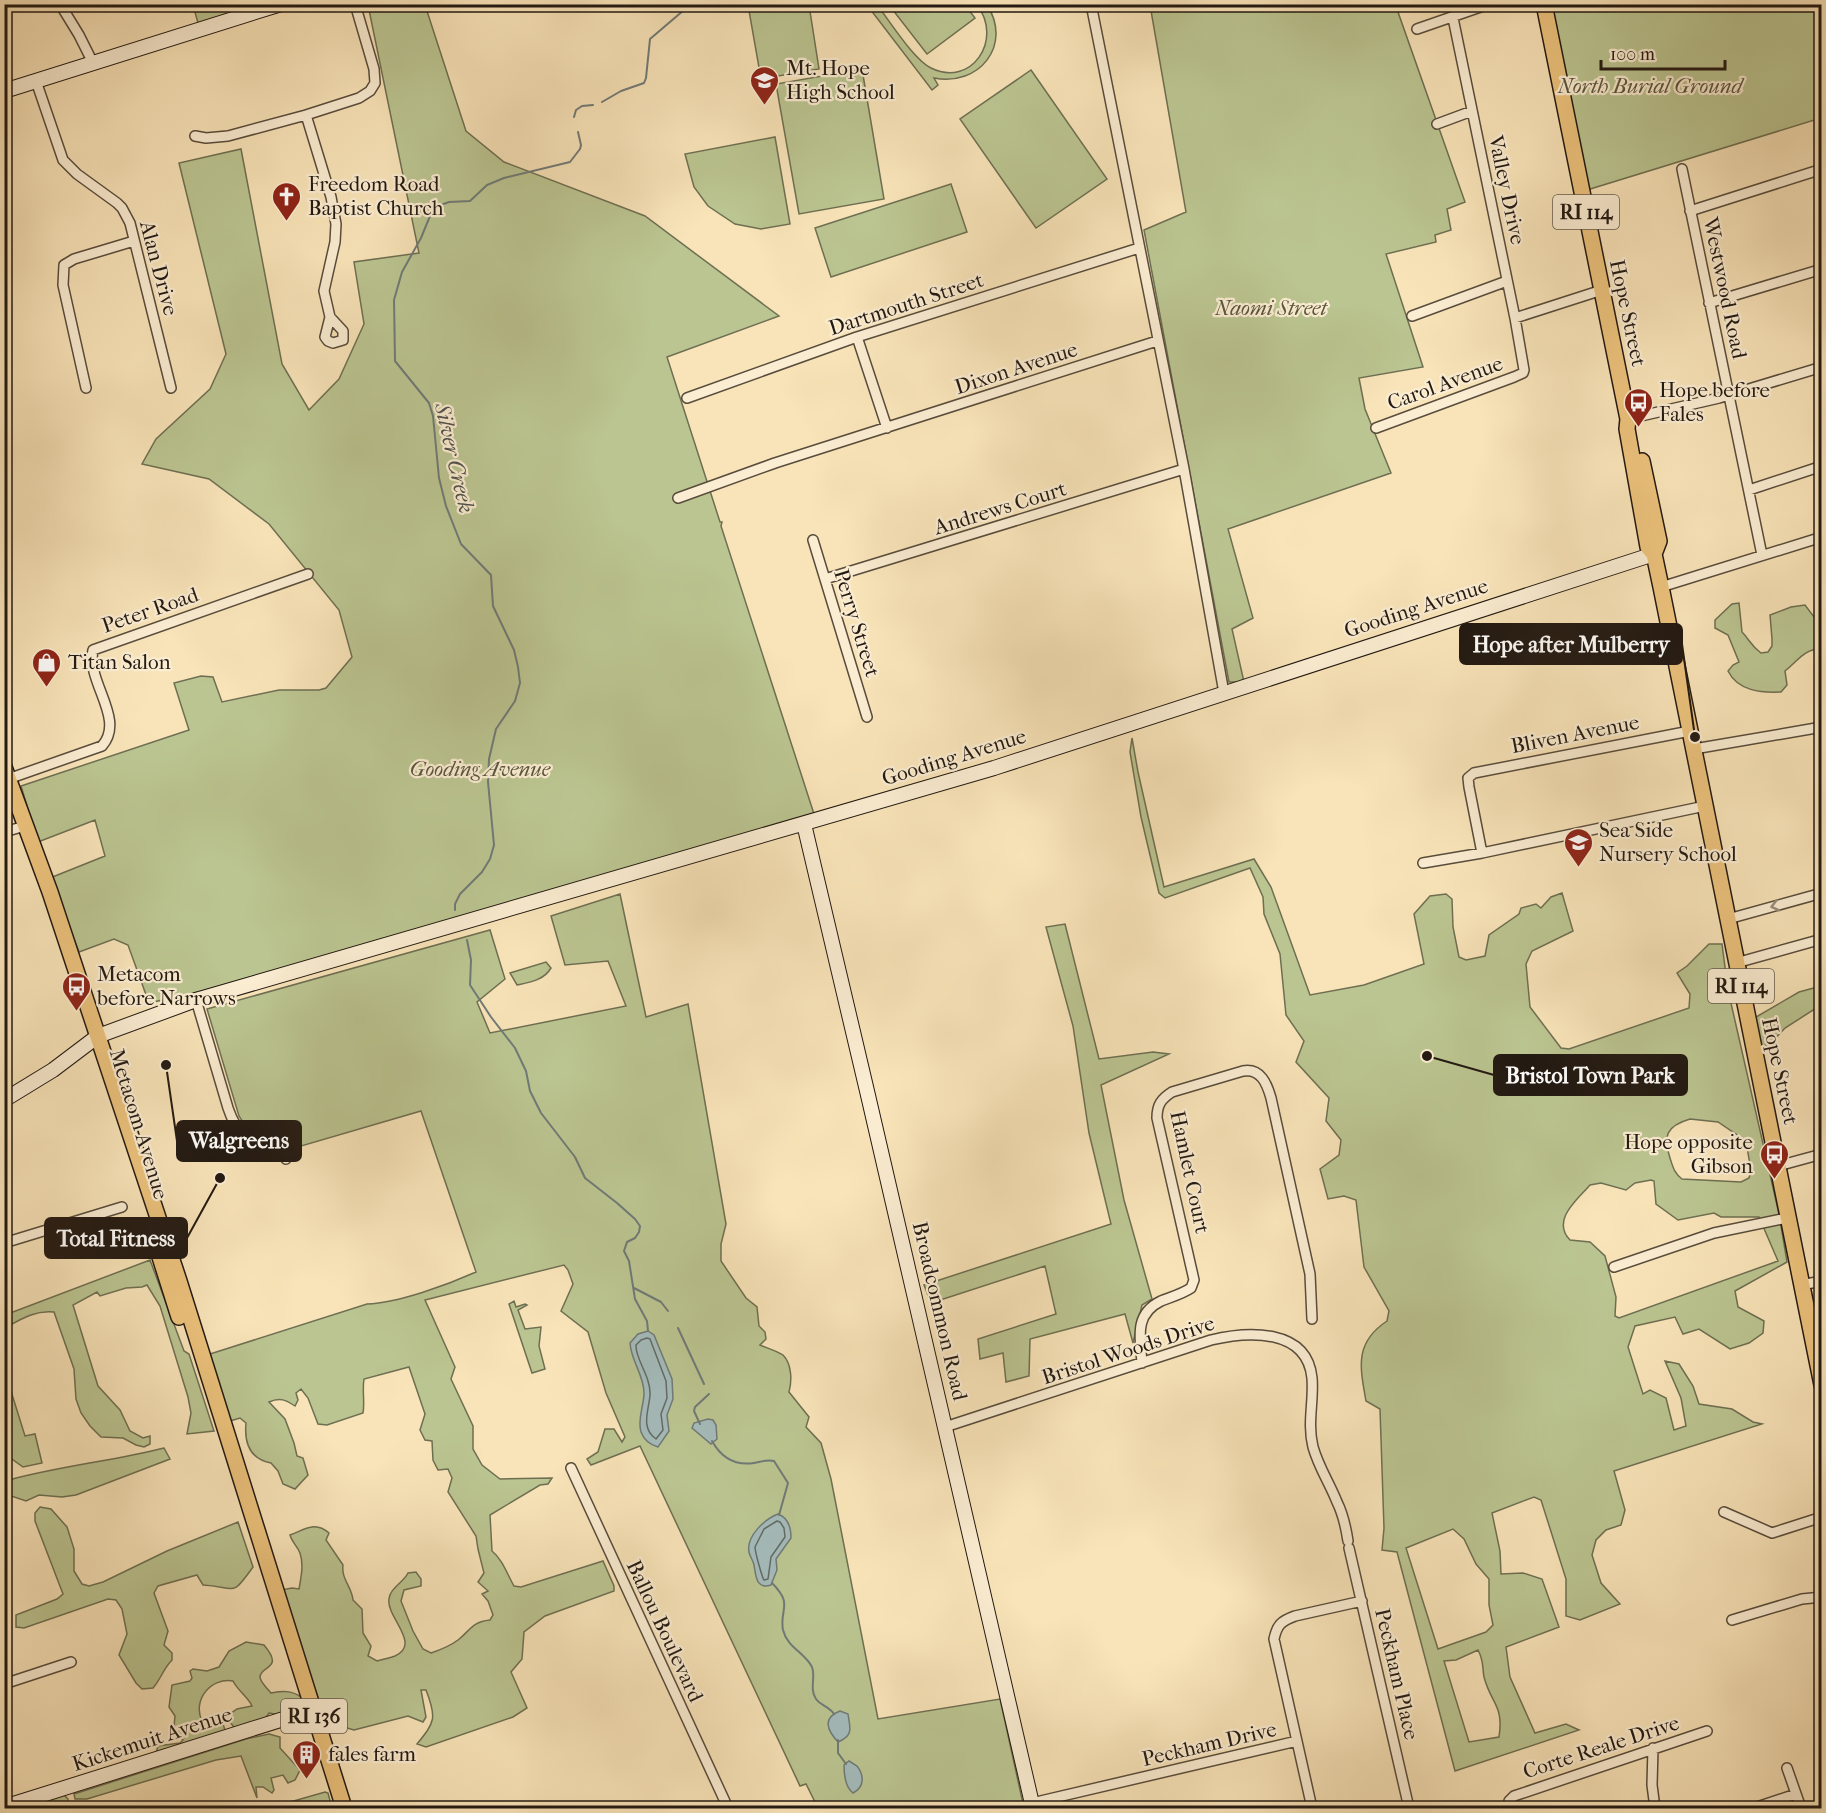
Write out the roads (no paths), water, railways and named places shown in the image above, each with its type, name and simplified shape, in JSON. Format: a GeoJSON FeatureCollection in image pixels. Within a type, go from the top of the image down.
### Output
{"type":"FeatureCollection","features":[{"type":"Feature","properties":{"kind":"main road","name":"Hope Street"},"geometry":{"type":"LineString","coordinates":[[1544,4],[1628,419],[1635,427],[1659,542],[1654,554],[1821,1385]]}},
{"type":"Feature","properties":{"kind":"main road","name":"Metacom Avenue"},"geometry":{"type":"LineString","coordinates":[[6,773],[95,1039],[124,1150],[210,1415],[285,1624],[344,1809]]}},
{"type":"Feature","properties":{"kind":"street"},"geometry":{"type":"LineString","coordinates":[[60,4],[80,35],[93,63]]}},
{"type":"Feature","properties":{"kind":"street"},"geometry":{"type":"LineString","coordinates":[[4,91],[281,4]]}},
{"type":"Feature","properties":{"kind":"street"},"geometry":{"type":"LineString","coordinates":[[195,136],[206,138],[228,136],[306,115],[359,98],[374,87],[374,69],[355,4]]}},
{"type":"Feature","properties":{"kind":"street"},"geometry":{"type":"LineString","coordinates":[[1091,4],[1184,469],[1224,693]]}},
{"type":"Feature","properties":{"kind":"street"},"geometry":{"type":"LineString","coordinates":[[1417,29],[1489,4]]}},
{"type":"Feature","properties":{"kind":"street","name":"Valley Drive"},"geometry":{"type":"LineString","coordinates":[[1453,18],[1524,370]]}},
{"type":"Feature","properties":{"kind":"street","name":"Alan Drive"},"geometry":{"type":"LineString","coordinates":[[36,81],[63,159],[77,174],[122,208],[130,223],[171,388]]}},
{"type":"Feature","properties":{"kind":"street"},"geometry":{"type":"LineString","coordinates":[[1437,124],[1472,111]]}},
{"type":"Feature","properties":{"kind":"street"},"geometry":{"type":"LineString","coordinates":[[306,115],[331,197],[336,224],[335,242],[324,291],[330,317]]}},
{"type":"Feature","properties":{"kind":"street","name":"Westwood Road"},"geometry":{"type":"LineString","coordinates":[[1682,169],[1762,555]]}},
{"type":"Feature","properties":{"kind":"street"},"geometry":{"type":"LineString","coordinates":[[1690,211],[1821,169]]}},
{"type":"Feature","properties":{"kind":"street"},"geometry":{"type":"LineString","coordinates":[[86,388],[63,285],[64,265],[134,241]]}},
{"type":"Feature","properties":{"kind":"street","name":"Dartmouth Street"},"geometry":{"type":"LineString","coordinates":[[687,398],[857,337],[1139,248]]}},
{"type":"Feature","properties":{"kind":"street"},"geometry":{"type":"LineString","coordinates":[[1709,303],[1821,269]]}},
{"type":"Feature","properties":{"kind":"street"},"geometry":{"type":"LineString","coordinates":[[1412,316],[1507,281]]}},
{"type":"Feature","properties":{"kind":"street"},"geometry":{"type":"LineString","coordinates":[[1515,318],[1602,290]]}},
{"type":"Feature","properties":{"kind":"street"},"geometry":{"type":"LineString","coordinates":[[857,337],[887,428]]}},
{"type":"Feature","properties":{"kind":"street","name":"Dixon Avenue"},"geometry":{"type":"LineString","coordinates":[[678,498],[775,463],[1157,341]]}},
{"type":"Feature","properties":{"kind":"street"},"geometry":{"type":"LineString","coordinates":[[1628,419],[1729,395],[1821,367]]}},
{"type":"Feature","properties":{"kind":"street","name":"Carol Avenue"},"geometry":{"type":"LineString","coordinates":[[1377,428],[1514,377],[1523,373],[1524,370]]}},
{"type":"Feature","properties":{"kind":"street"},"geometry":{"type":"LineString","coordinates":[[1749,490],[1821,466]]}},
{"type":"Feature","properties":{"kind":"street","name":"Andrews Court"},"geometry":{"type":"LineString","coordinates":[[825,579],[1184,469]]}},
{"type":"Feature","properties":{"kind":"street"},"geometry":{"type":"LineString","coordinates":[[1661,587],[1821,537]]}},
{"type":"Feature","properties":{"kind":"street","name":"Perry Street"},"geometry":{"type":"LineString","coordinates":[[813,540],[867,717]]}},
{"type":"Feature","properties":{"kind":"street","name":"Gooding Avenue"},"geometry":{"type":"LineString","coordinates":[[4,1100],[53,1070],[95,1039],[196,1000],[984,771],[1654,554]]}},
{"type":"Feature","properties":{"kind":"street","name":"Peter Road"},"geometry":{"type":"LineString","coordinates":[[6,773],[102,746],[107,740],[111,733],[110,723],[94,672],[93,650],[308,574]]}},
{"type":"Feature","properties":{"kind":"street"},"geometry":{"type":"LineString","coordinates":[[1694,749],[1821,727]]}},
{"type":"Feature","properties":{"kind":"street","name":"Bliven Avenue"},"geometry":{"type":"LineString","coordinates":[[1482,853],[1468,778],[1477,772],[1690,731]]}},
{"type":"Feature","properties":{"kind":"street"},"geometry":{"type":"LineString","coordinates":[[1423,863],[1482,853],[1705,806]]}},
{"type":"Feature","properties":{"kind":"street","name":"Broadcommon Road"},"geometry":{"type":"LineString","coordinates":[[804,824],[1032,1806]]}},
{"type":"Feature","properties":{"kind":"street"},"geometry":{"type":"LineString","coordinates":[[4,832],[27,832]]}},
{"type":"Feature","properties":{"kind":"street"},"geometry":{"type":"LineString","coordinates":[[1728,919],[1821,892]]}},
{"type":"Feature","properties":{"kind":"street"},"geometry":{"type":"LineString","coordinates":[[1736,963],[1821,939]]}},
{"type":"Feature","properties":{"kind":"street"},"geometry":{"type":"LineString","coordinates":[[196,1000],[234,1124],[245,1134],[276,1141],[281,1146],[286,1159]]}},
{"type":"Feature","properties":{"kind":"street","name":"Hamlet Court"},"geometry":{"type":"LineString","coordinates":[[1142,1363],[1140,1331],[1144,1316],[1151,1307],[1191,1288],[1194,1280],[1157,1118],[1158,1104],[1172,1092],[1243,1071],[1249,1070],[1259,1074],[1271,1098],[1310,1274],[1312,1319]]}},
{"type":"Feature","properties":{"kind":"street"},"geometry":{"type":"LineString","coordinates":[[1778,1166],[1821,1154]]}},
{"type":"Feature","properties":{"kind":"street"},"geometry":{"type":"LineString","coordinates":[[4,1243],[122,1207]]}},
{"type":"Feature","properties":{"kind":"street"},"geometry":{"type":"LineString","coordinates":[[1614,1266],[1714,1233],[1787,1218]]}},
{"type":"Feature","properties":{"kind":"street"},"geometry":{"type":"LineString","coordinates":[[1801,1285],[1821,1281]]}},
{"type":"Feature","properties":{"kind":"street","name":"Bristol Woods Drive"},"geometry":{"type":"LineString","coordinates":[[945,1427],[1202,1342],[1239,1335],[1280,1338],[1291,1342],[1309,1361],[1312,1380],[1310,1411],[1312,1440],[1322,1473],[1341,1512],[1349,1545]]}},
{"type":"Feature","properties":{"kind":"street","name":"Ballou Boulevard"},"geometry":{"type":"LineString","coordinates":[[571,1468],[728,1809]]}},
{"type":"Feature","properties":{"kind":"street"},"geometry":{"type":"LineString","coordinates":[[1724,1512],[1772,1533],[1821,1517]]}},
{"type":"Feature","properties":{"kind":"street","name":"Peckham Place"},"geometry":{"type":"LineString","coordinates":[[1349,1545],[1408,1809]]}},
{"type":"Feature","properties":{"kind":"street"},"geometry":{"type":"LineString","coordinates":[[1732,1620],[1802,1599],[1821,1597]]}},
{"type":"Feature","properties":{"kind":"street","name":"Peckham Drive"},"geometry":{"type":"LineString","coordinates":[[1032,1806],[1297,1742],[1274,1639],[1276,1627],[1286,1619],[1295,1616],[1362,1601]]}},
{"type":"Feature","properties":{"kind":"street"},"geometry":{"type":"LineString","coordinates":[[4,1684],[71,1662]]}},
{"type":"Feature","properties":{"kind":"street","name":"Kickemuit Avenue"},"geometry":{"type":"LineString","coordinates":[[4,1807],[312,1710]]}},
{"type":"Feature","properties":{"kind":"street","name":"Corte Reale Drive"},"geometry":{"type":"LineString","coordinates":[[1510,1805],[1514,1796],[1707,1731]]}},
{"type":"Feature","properties":{"kind":"street"},"geometry":{"type":"LineString","coordinates":[[1297,1742],[1312,1809]]}},
{"type":"Feature","properties":{"kind":"street"},"geometry":{"type":"LineString","coordinates":[[1653,1748],[1652,1785],[1655,1809]]}},
{"type":"Feature","properties":{"kind":"street"},"geometry":{"type":"LineString","coordinates":[[1787,1768],[1801,1809]]}},
{"type":"Feature","properties":{"kind":"street"},"geometry":{"type":"LineString","coordinates":[[1754,1809],[1796,1794]]}},
{"type":"Feature","properties":{"kind":"water"},"geometry":{"type":"Polygon","coordinates":[[[648,1331],[654,1335],[672,1379],[673,1399],[667,1415],[669,1431],[658,1447],[648,1442],[641,1432],[643,1386],[630,1343],[638,1334],[648,1331]]]}},
{"type":"Feature","properties":{"kind":"water"},"geometry":{"type":"Polygon","coordinates":[[[713,1420],[716,1425],[717,1439],[711,1444],[692,1428],[694,1423],[713,1420]]]}},
{"type":"Feature","properties":{"kind":"water"},"geometry":{"type":"Polygon","coordinates":[[[778,1514],[789,1524],[791,1538],[776,1559],[777,1570],[771,1585],[762,1586],[756,1577],[754,1563],[749,1552],[750,1540],[757,1529],[778,1514]]]}},
{"type":"Feature","properties":{"kind":"water"},"geometry":{"type":"Polygon","coordinates":[[[840,1711],[848,1714],[850,1731],[847,1737],[838,1742],[828,1725],[831,1717],[840,1711]]]}},
{"type":"Feature","properties":{"kind":"water"},"geometry":{"type":"Polygon","coordinates":[[[849,1761],[857,1766],[862,1777],[860,1788],[853,1793],[848,1787],[845,1776],[844,1765],[849,1761]]]}},
{"type":"Feature","properties":{"kind":"waterway","name":"Silver Creek"},"geometry":{"type":"LineString","coordinates":[[602,102],[621,91],[644,83],[650,39],[691,4]]}},
{"type":"Feature","properties":{"kind":"waterway","name":"Silver Creek"},"geometry":{"type":"LineString","coordinates":[[574,117],[576,110],[582,106],[593,105]]}},
{"type":"Feature","properties":{"kind":"waterway","name":"Silver Creek"},"geometry":{"type":"LineString","coordinates":[[455,910],[460,894],[482,872],[490,859],[494,845],[488,782],[489,759],[496,729],[515,701],[520,683],[514,650],[493,606],[491,575],[461,544],[446,506],[439,478],[433,416],[429,403],[395,361],[394,300],[402,272],[430,216],[438,206],[449,202],[470,201],[487,185],[504,178],[570,162],[580,149],[578,132]]}},
{"type":"Feature","properties":{"kind":"waterway","name":"Silver Creek"},"geometry":{"type":"LineString","coordinates":[[467,940],[471,960],[470,985],[515,1048],[526,1071],[530,1091],[541,1113],[575,1157],[585,1178],[617,1203],[640,1226],[639,1232],[635,1238],[627,1242],[624,1251],[629,1261],[635,1299],[647,1321],[648,1331]]}},
{"type":"Feature","properties":{"kind":"waterway"},"geometry":{"type":"LineString","coordinates":[[634,1288],[661,1302],[668,1311]]}},
{"type":"Feature","properties":{"kind":"waterway"},"geometry":{"type":"LineString","coordinates":[[678,1328],[704,1384]]}},
{"type":"Feature","properties":{"kind":"waterway"},"geometry":{"type":"LineString","coordinates":[[700,1424],[694,1411],[695,1407],[709,1394]]}},
{"type":"Feature","properties":{"kind":"waterway"},"geometry":{"type":"LineString","coordinates":[[712,1441],[724,1456],[735,1462],[747,1464],[766,1460],[774,1461],[788,1483],[779,1515]]}},
{"type":"Feature","properties":{"kind":"waterway"},"geometry":{"type":"LineString","coordinates":[[772,1583],[779,1590],[784,1602],[782,1623],[785,1636],[812,1667],[813,1691],[816,1699],[834,1714]]}},
{"type":"Feature","properties":{"kind":"waterway"},"geometry":{"type":"LineString","coordinates":[[838,1740],[838,1753],[846,1764]]}},
{"type":"Feature","properties":{"kind":"waterway"},"geometry":{"type":"LineString","coordinates":[[886,1804],[890,1808]]}},
{"type":"Feature","properties":{"kind":"place","name":"Mt. Hope High School"},"geometry":{"type":"Point","coordinates":[765,106]}},
{"type":"Feature","properties":{"kind":"place","name":"Freedom Road Baptist Church"},"geometry":{"type":"Point","coordinates":[287,222]}},
{"type":"Feature","properties":{"kind":"place","name":"Hope before Fales"},"geometry":{"type":"Point","coordinates":[1638,428]}},
{"type":"Feature","properties":{"kind":"place","name":"Titan Salon"},"geometry":{"type":"Point","coordinates":[47,688]}},
{"type":"Feature","properties":{"kind":"place","name":"Hope after Mulberry"},"geometry":{"type":"Point","coordinates":[1695,737]}},
{"type":"Feature","properties":{"kind":"place","name":"Sea Side Nursery School"},"geometry":{"type":"Point","coordinates":[1578,868]}},
{"type":"Feature","properties":{"kind":"place","name":"Metacom before Narrows"},"geometry":{"type":"Point","coordinates":[76,1012]}},
{"type":"Feature","properties":{"kind":"place","name":"Bristol Town Park"},"geometry":{"type":"Point","coordinates":[1427,1056]}},
{"type":"Feature","properties":{"kind":"place","name":"Walgreens"},"geometry":{"type":"Point","coordinates":[166,1065]}},
{"type":"Feature","properties":{"kind":"place","name":"Total Fitness"},"geometry":{"type":"Point","coordinates":[220,1178]}},
{"type":"Feature","properties":{"kind":"place","name":"Hope opposite Gibson"},"geometry":{"type":"Point","coordinates":[1774,1180]}},
{"type":"Feature","properties":{"kind":"place","name":"fales farm"},"geometry":{"type":"Point","coordinates":[307,1780]}},
{"type":"Feature","properties":{"kind":"park label","name":"North Burial Ground"},"geometry":{"type":"Point","coordinates":[1650,86]}},
{"type":"Feature","properties":{"kind":"park label","name":"Naomi Street"},"geometry":{"type":"Point","coordinates":[1271,308]}}]}
